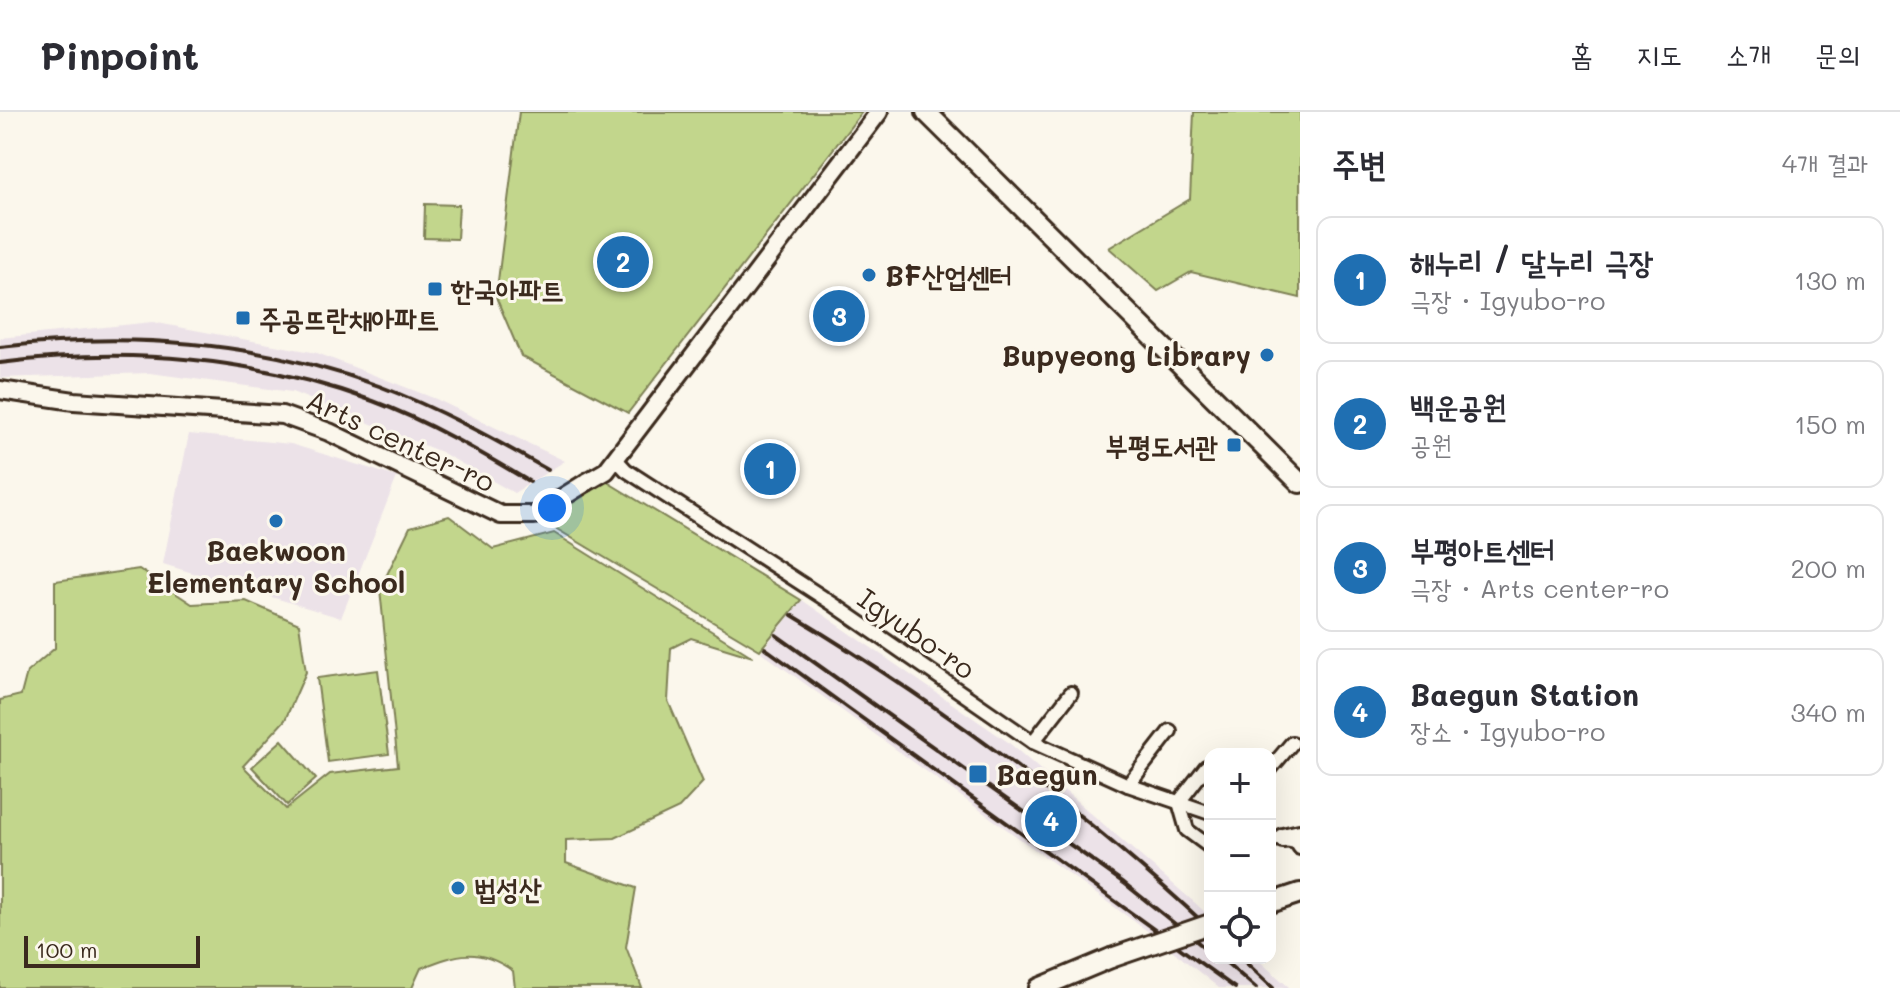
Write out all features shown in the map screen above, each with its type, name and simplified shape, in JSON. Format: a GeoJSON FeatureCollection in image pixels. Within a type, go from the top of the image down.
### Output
{"type":"FeatureCollection","features":[{"type":"Feature","properties":{"kind":"main road"},"geometry":{"type":"LineString","coordinates":[[926,112],[1300,483]]}},
{"type":"Feature","properties":{"kind":"main road"},"geometry":{"type":"LineString","coordinates":[[1276,901],[1300,893]]}},
{"type":"Feature","properties":{"kind":"main road"},"geometry":{"type":"LineString","coordinates":[[1039,988],[1111,958],[1204,926]]}},
{"type":"Feature","properties":{"kind":"street","name":"Arts center-ro"},"geometry":{"type":"LineString","coordinates":[[0,390],[74,401],[282,415],[329,432],[501,515],[534,515],[606,471],[879,112]]}},
{"type":"Feature","properties":{"kind":"street","name":"Igyubo-ro"},"geometry":{"type":"LineString","coordinates":[[615,458],[626,470],[825,599],[1033,742],[1128,785],[1204,811]]}},
{"type":"Feature","properties":{"kind":"street"},"geometry":{"type":"LineString","coordinates":[[1033,742],[1071,693]]}},
{"type":"Feature","properties":{"kind":"street"},"geometry":{"type":"LineString","coordinates":[[1128,785],[1170,731]]}},
{"type":"Feature","properties":{"kind":"street"},"geometry":{"type":"LineString","coordinates":[[1276,762],[1292,743]]}},
{"type":"Feature","properties":{"kind":"street"},"geometry":{"type":"LineString","coordinates":[[1204,770],[1179,802],[1187,830],[1204,843]]}},
{"type":"Feature","properties":{"kind":"street"},"geometry":{"type":"LineString","coordinates":[[1284,837],[1296,842],[1300,848]]}},
{"type":"Feature","properties":{"kind":"shaded area"},"geometry":{"type":"Polygon","coordinates":[[[152,322],[317,353],[436,399],[565,461],[514,493],[441,452],[292,392],[150,373],[0,378],[0,338],[152,322]]]}},
{"type":"Feature","properties":{"kind":"shaded area","name":"Baekwoon Elementary School"},"geometry":{"type":"Polygon","coordinates":[[[189,434],[291,444],[397,477],[341,618],[163,564],[189,434]]]}},
{"type":"Feature","properties":{"kind":"shaded area"},"geometry":{"type":"Polygon","coordinates":[[[802,600],[1008,742],[1194,902],[1204,911],[1204,964],[1263,964],[1290,988],[1219,988],[1153,935],[761,652],[802,600]]]}},
{"type":"Feature","properties":{"kind":"green space"},"geometry":{"type":"Polygon","coordinates":[[[519,112],[862,112],[628,413],[521,356],[496,297],[519,112]]]}},
{"type":"Feature","properties":{"kind":"green space"},"geometry":{"type":"Polygon","coordinates":[[[1194,112],[1300,112],[1300,298],[1191,272],[1158,291],[1109,248],[1190,199],[1194,112]]]}},
{"type":"Feature","properties":{"kind":"green space"},"geometry":{"type":"Polygon","coordinates":[[[425,204],[459,205],[457,239],[424,238],[425,204]]]}},
{"type":"Feature","properties":{"kind":"green space"},"geometry":{"type":"Polygon","coordinates":[[[604,480],[801,600],[760,650],[540,519],[604,480]]]}},
{"type":"Feature","properties":{"kind":"green space"},"geometry":{"type":"Polygon","coordinates":[[[449,516],[493,549],[554,533],[753,657],[691,638],[671,648],[668,701],[703,782],[679,808],[615,838],[566,840],[566,863],[636,888],[626,947],[642,988],[515,988],[513,971],[489,958],[468,955],[421,968],[412,988],[0,988],[0,700],[21,695],[27,672],[55,648],[55,581],[139,569],[192,604],[246,601],[299,624],[306,672],[285,720],[243,766],[286,809],[330,774],[398,766],[380,589],[410,527],[449,516]]]}},
{"type":"Feature","properties":{"kind":"green space"},"geometry":{"type":"Polygon","coordinates":[[[378,670],[389,754],[328,762],[317,678],[378,670]]]}},
{"type":"Feature","properties":{"kind":"green space"},"geometry":{"type":"Polygon","coordinates":[[[282,740],[316,779],[287,805],[252,767],[282,740]]]}},
{"type":"Feature","properties":{"kind":"railway"},"geometry":{"type":"LineString","coordinates":[[0,347],[96,340],[144,341],[240,350],[287,359],[379,386],[423,404],[548,470]]}},
{"type":"Feature","properties":{"kind":"railway"},"geometry":{"type":"LineString","coordinates":[[0,363],[47,358],[142,356],[235,365],[282,374],[393,409],[453,438],[530,482]]}},
{"type":"Feature","properties":{"kind":"railway"},"geometry":{"type":"LineString","coordinates":[[792,615],[902,685],[1009,761],[1112,842],[1204,924]]}},
{"type":"Feature","properties":{"kind":"railway"},"geometry":{"type":"LineString","coordinates":[[776,635],[1124,883],[1204,947]]}},
{"type":"Feature","properties":{"kind":"railway"},"geometry":{"type":"LineString","coordinates":[[765,648],[1235,988]]}},
{"type":"Feature","properties":{"kind":"railway"},"geometry":{"type":"LineString","coordinates":[[1228,964],[1256,988]]}},
{"type":"Feature","properties":{"kind":"railway"},"geometry":{"type":"LineString","coordinates":[[1247,964],[1273,988]]}},
{"type":"Feature","properties":{"kind":"place","name":"백운공원"},"geometry":{"type":"Point","coordinates":[623,262]}},
{"type":"Feature","properties":{"kind":"place","name":"BF산업센터"},"geometry":{"type":"Point","coordinates":[869,275]}},
{"type":"Feature","properties":{"kind":"place","name":"한국아파트"},"geometry":{"type":"Point","coordinates":[435,289]}},
{"type":"Feature","properties":{"kind":"place","name":"부평아트센터"},"geometry":{"type":"Point","coordinates":[839,316]}},
{"type":"Feature","properties":{"kind":"place","name":"주공뜨란채아파트"},"geometry":{"type":"Point","coordinates":[243,318]}},
{"type":"Feature","properties":{"kind":"place","name":"Bupyeong Library"},"geometry":{"type":"Point","coordinates":[1267,355]}},
{"type":"Feature","properties":{"kind":"place","name":"부평도서관"},"geometry":{"type":"Point","coordinates":[1234,445]}},
{"type":"Feature","properties":{"kind":"place","name":"해누리 / 달누리 극장"},"geometry":{"type":"Point","coordinates":[770,469]}},
{"type":"Feature","properties":{"kind":"place","name":"Baekwoon Elementary School"},"geometry":{"type":"Point","coordinates":[276,521]}},
{"type":"Feature","properties":{"kind":"place","name":"Baegun"},"geometry":{"type":"Point","coordinates":[978,774]}},
{"type":"Feature","properties":{"kind":"place","name":"Baegun Station"},"geometry":{"type":"Point","coordinates":[1051,821]}},
{"type":"Feature","properties":{"kind":"place","name":"법성산"},"geometry":{"type":"Point","coordinates":[458,888]}}]}
